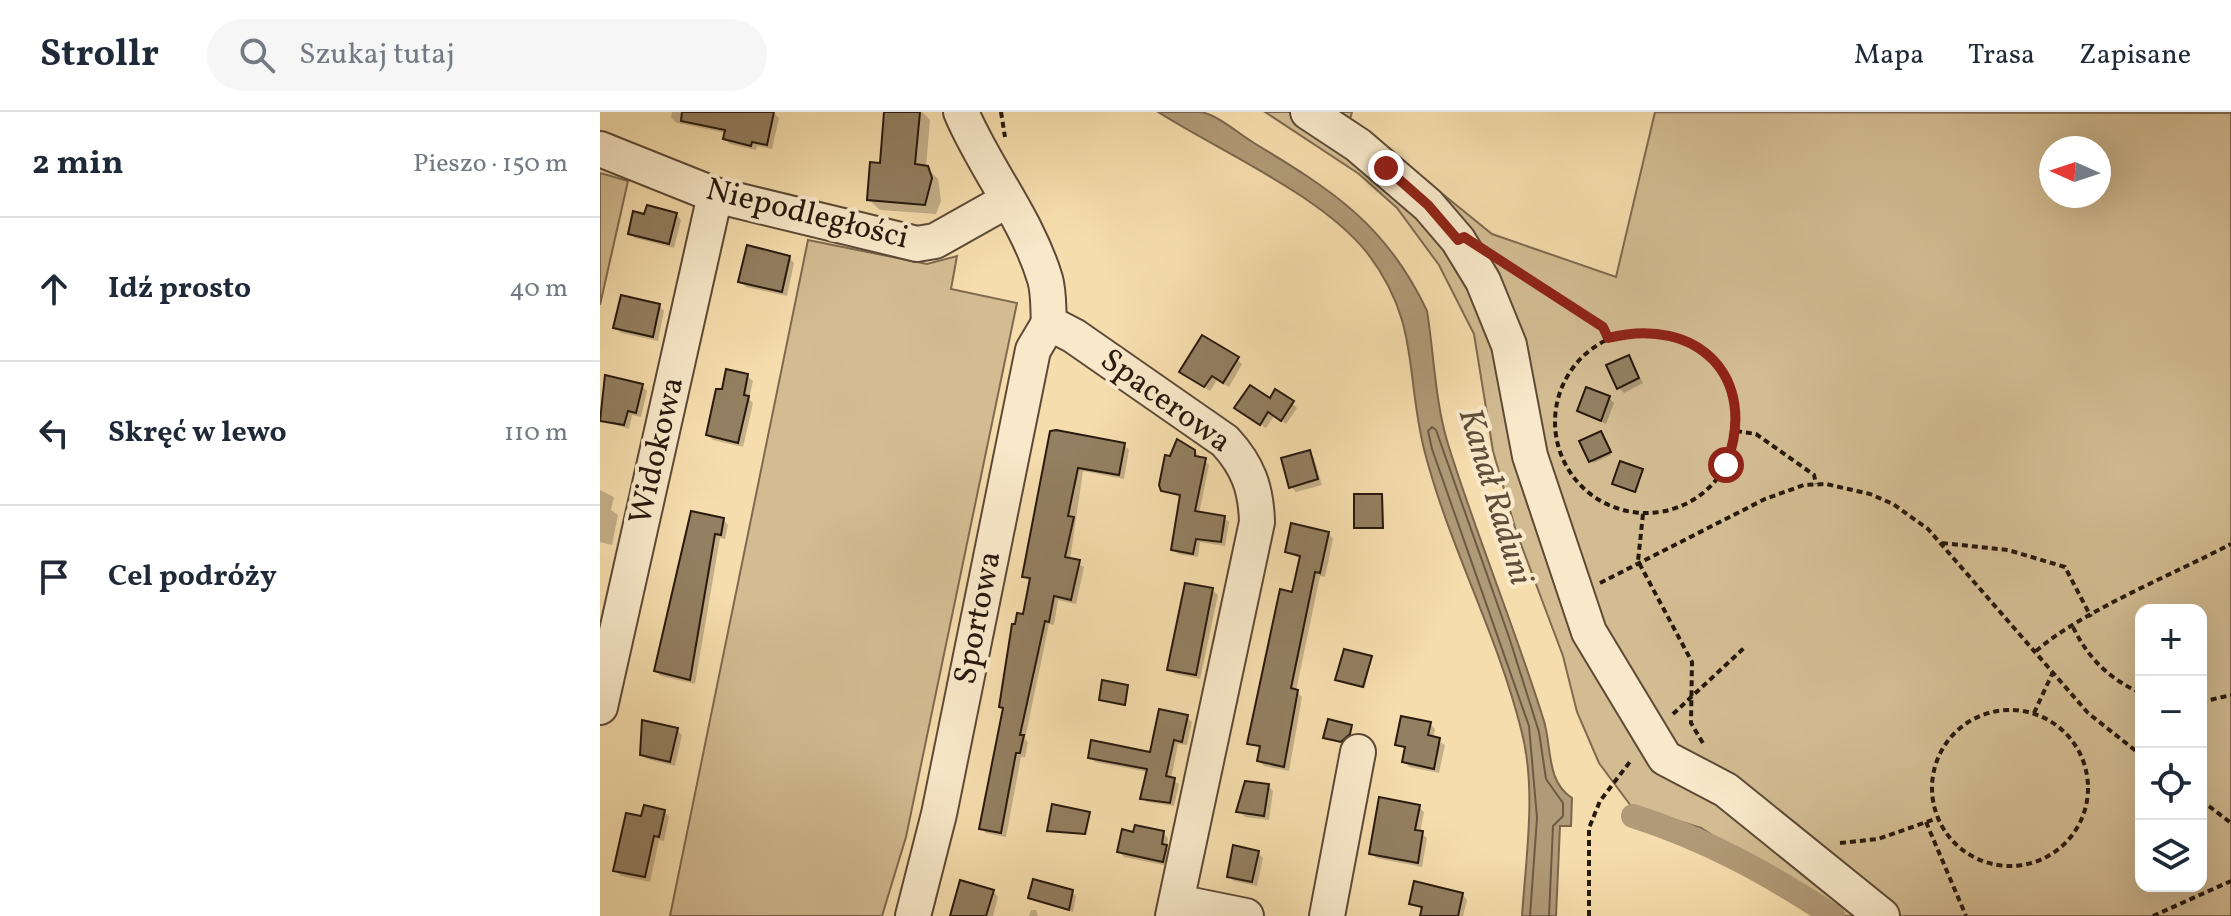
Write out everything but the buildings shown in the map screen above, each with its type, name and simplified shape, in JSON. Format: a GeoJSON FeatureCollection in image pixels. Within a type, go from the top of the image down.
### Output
{"type":"FeatureCollection","features":[{"type":"Feature","properties":{"kind":"street"},"geometry":{"type":"LineString","coordinates":[[961,112],[973,141],[1008,200],[1045,281],[1049,323]]}},
{"type":"Feature","properties":{"kind":"street"},"geometry":{"type":"LineString","coordinates":[[1308,112],[1358,145],[1428,205],[1458,240],[1483,281],[1509,345],[1530,456],[1589,632],[1665,758],[1726,790],[1882,916]]}},
{"type":"Feature","properties":{"kind":"street","name":"Niepodległości"},"geometry":{"type":"LineString","coordinates":[[600,149],[715,195],[896,241],[926,244],[1008,200]]}},
{"type":"Feature","properties":{"kind":"street","name":"Widokowa"},"geometry":{"type":"LineString","coordinates":[[600,707],[715,195]]}},
{"type":"Feature","properties":{"kind":"street","name":"Spacerowa"},"geometry":{"type":"LineString","coordinates":[[1049,323],[1074,336],[1225,441],[1242,459],[1252,479],[1257,522],[1175,909]]}},
{"type":"Feature","properties":{"kind":"street","name":"Sportowa"},"geometry":{"type":"LineString","coordinates":[[913,916],[939,814],[1033,350],[1049,323]]}},
{"type":"Feature","properties":{"kind":"street"},"geometry":{"type":"LineString","coordinates":[[1327,916],[1358,752]]}},
{"type":"Feature","properties":{"kind":"street"},"geometry":{"type":"LineString","coordinates":[[1175,909],[1246,916]]}},
{"type":"Feature","properties":{"kind":"path"},"geometry":{"type":"LineString","coordinates":[[1502,262],[1603,327],[1608,338]]}},
{"type":"Feature","properties":{"kind":"path"},"geometry":{"type":"LineString","coordinates":[[1635,331],[1658,331],[1699,348],[1716,363],[1728,383],[1735,404],[1736,431],[1726,465],[1701,495],[1664,512],[1643,514],[1604,503],[1587,492],[1562,458],[1556,438],[1556,407],[1566,377],[1579,360],[1608,338],[1635,331]]}},
{"type":"Feature","properties":{"kind":"path"},"geometry":{"type":"LineString","coordinates":[[1736,431],[1756,434],[1814,475],[1816,484]]}},
{"type":"Feature","properties":{"kind":"path"},"geometry":{"type":"LineString","coordinates":[[1576,596],[1638,561],[1765,499],[1816,484],[1870,494],[1893,504],[1940,543],[2088,713],[2135,750]]}},
{"type":"Feature","properties":{"kind":"path"},"geometry":{"type":"LineString","coordinates":[[1643,514],[1638,561],[1692,662],[1691,723],[1703,745],[1715,754]]}},
{"type":"Feature","properties":{"kind":"path"},"geometry":{"type":"LineString","coordinates":[[1940,543],[2008,550],[2065,567],[2091,617]]}},
{"type":"Feature","properties":{"kind":"path"},"geometry":{"type":"LineString","coordinates":[[2036,651],[2091,617],[2231,544]]}},
{"type":"Feature","properties":{"kind":"path"},"geometry":{"type":"LineString","coordinates":[[2073,627],[2089,655],[2105,672],[2135,690]]}},
{"type":"Feature","properties":{"kind":"path"},"geometry":{"type":"LineString","coordinates":[[1589,916],[1589,828],[1600,801],[1650,734],[1744,648]]}},
{"type":"Feature","properties":{"kind":"path"},"geometry":{"type":"LineString","coordinates":[[2034,713],[2053,671]]}},
{"type":"Feature","properties":{"kind":"path"},"geometry":{"type":"LineString","coordinates":[[2207,701],[2231,695]]}},
{"type":"Feature","properties":{"kind":"path"},"geometry":{"type":"LineString","coordinates":[[2017,709],[2034,713],[2063,730],[2082,756],[2087,772],[2087,805],[2073,835],[2055,852],[2032,864],[2000,866],[1968,854],[1954,843],[1938,818],[1932,780],[1943,747],[1954,733],[1983,714],[2017,709]]}},
{"type":"Feature","properties":{"kind":"path"},"geometry":{"type":"LineString","coordinates":[[2207,805],[2231,823]]}},
{"type":"Feature","properties":{"kind":"path"},"geometry":{"type":"LineString","coordinates":[[2223,817],[2231,813]]}},
{"type":"Feature","properties":{"kind":"path"},"geometry":{"type":"LineString","coordinates":[[1834,843],[1860,843],[1938,818]]}},
{"type":"Feature","properties":{"kind":"path"},"geometry":{"type":"LineString","coordinates":[[1926,822],[1966,916]]}},
{"type":"Feature","properties":{"kind":"path"},"geometry":{"type":"LineString","coordinates":[[2153,916],[2231,881]]}},
{"type":"Feature","properties":{"kind":"shaded area"},"geometry":{"type":"Polygon","coordinates":[[[1265,112],[1352,112],[1350,119],[1492,234],[1616,277],[1655,112],[2231,113],[2231,916],[1841,916],[1701,828],[1631,806],[1599,763],[1577,712],[1563,656],[1516,531],[1493,451],[1474,334],[1439,265],[1397,208],[1359,174],[1265,112]]]}},
{"type":"Feature","properties":{"kind":"shaded area"},"geometry":{"type":"Polygon","coordinates":[[[600,173],[628,181],[600,305],[600,173]]]}},
{"type":"Feature","properties":{"kind":"shaded area"},"geometry":{"type":"Polygon","coordinates":[[[808,240],[927,264],[957,256],[951,289],[1017,303],[906,837],[882,916],[670,916],[808,240]]]}},
{"type":"Feature","properties":{"kind":"water"},"geometry":{"type":"Polygon","coordinates":[[[1158,112],[1201,112],[1214,117],[1332,194],[1355,212],[1394,255],[1427,311],[1437,395],[1448,444],[1544,721],[1554,773],[1558,783],[1572,798],[1571,826],[1560,826],[1556,916],[1522,916],[1528,846],[1526,752],[1499,658],[1434,484],[1418,421],[1404,326],[1385,279],[1349,233],[1325,213],[1270,176],[1158,112]]]}},
{"type":"Feature","properties":{"kind":"waterway"},"geometry":{"type":"LineString","coordinates":[[1633,816],[1686,835],[1736,859],[1833,916]]}},
{"type":"Feature","properties":{"kind":"route"},"geometry":{"type":"LineString","coordinates":[[1386,168],[1428,205],[1458,240],[1464,237],[1603,327],[1608,338],[1635,331],[1658,331],[1679,337],[1699,348],[1716,363],[1728,383],[1735,404],[1734,447],[1726,465]]}},
{"type":"Feature","properties":{"kind":"water label","name":"Kanał Raduni"},"geometry":{"type":"Point","coordinates":[1494,497]}}]}
